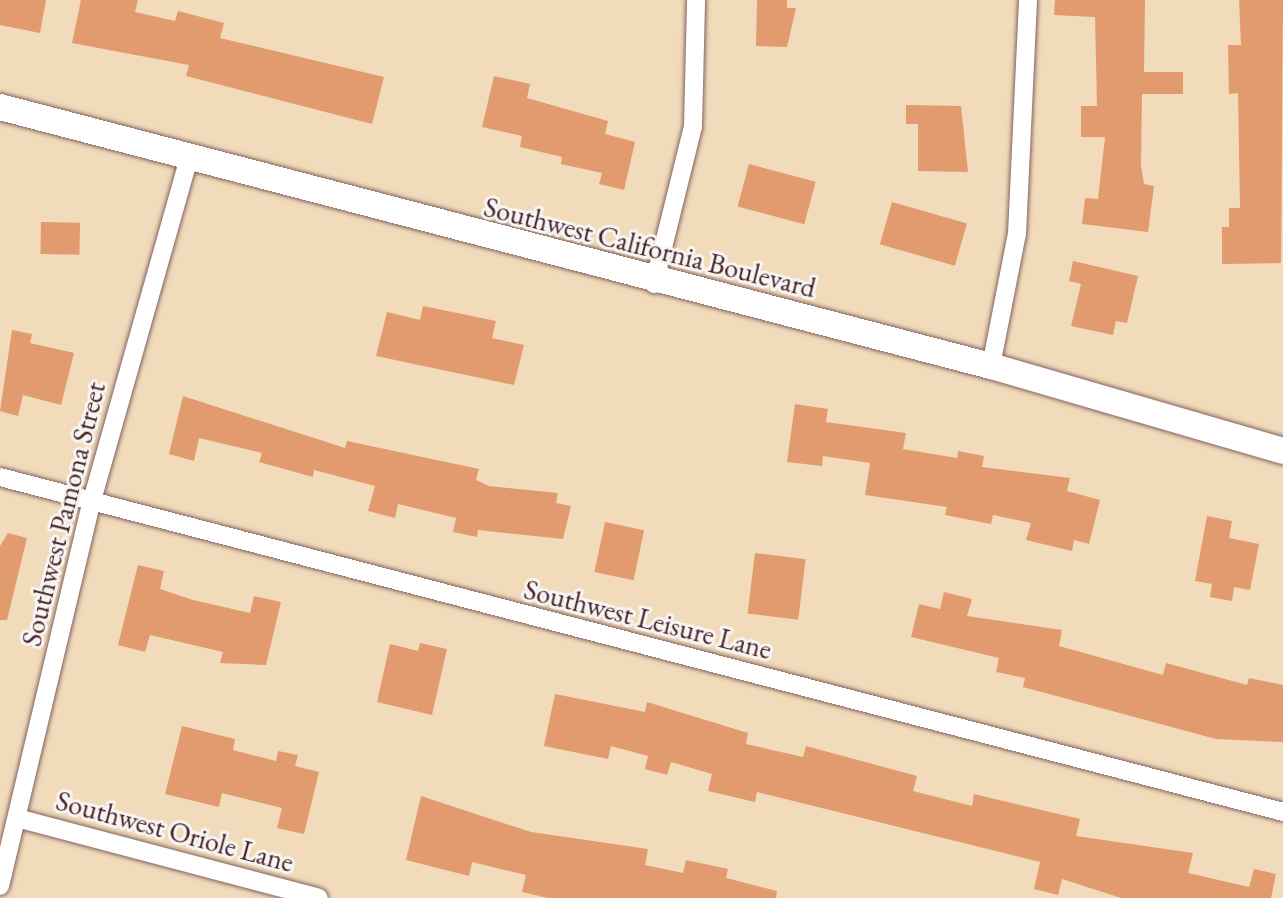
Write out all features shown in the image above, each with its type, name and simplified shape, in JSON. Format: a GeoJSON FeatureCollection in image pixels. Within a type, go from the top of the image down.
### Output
{"type":"FeatureCollection","features":[{"type":"Feature","properties":{"kind":"street"},"geometry":{"type":"LineString","coordinates":[[654,284],[693,126],[696,0]]}},
{"type":"Feature","properties":{"kind":"street"},"geometry":{"type":"LineString","coordinates":[[991,366],[1017,234],[1028,0]]}},
{"type":"Feature","properties":{"kind":"street","name":"Southwest California Boulevard"},"geometry":{"type":"LineString","coordinates":[[0,107],[654,284],[991,366],[1283,451]]}},
{"type":"Feature","properties":{"kind":"street","name":"Southwest Pamona Street"},"geometry":{"type":"LineString","coordinates":[[0,886],[91,504],[189,158]]}},
{"type":"Feature","properties":{"kind":"street","name":"Southwest Leisure Lane"},"geometry":{"type":"LineString","coordinates":[[0,477],[91,504],[1283,812]]}},
{"type":"Feature","properties":{"kind":"street","name":"Southwest Oriole Lane"},"geometry":{"type":"LineString","coordinates":[[17,818],[319,898]]}},
{"type":"Feature","properties":{"kind":"building"},"geometry":{"type":"Polygon","coordinates":[[[0,0],[46,0],[40,33],[0,25],[0,0]]]}},
{"type":"Feature","properties":{"kind":"building"},"geometry":{"type":"Polygon","coordinates":[[[81,0],[138,0],[135,12],[175,21],[178,11],[224,23],[220,38],[384,77],[372,124],[186,76],[189,65],[72,43],[81,0]]]}},
{"type":"Feature","properties":{"kind":"building"},"geometry":{"type":"Polygon","coordinates":[[[757,0],[787,0],[787,8],[796,8],[787,47],[756,46],[757,0]]]}},
{"type":"Feature","properties":{"kind":"building"},"geometry":{"type":"Polygon","coordinates":[[[1055,0],[1145,0],[1144,72],[1183,72],[1183,94],[1142,94],[1141,166],[1144,184],[1154,186],[1148,232],[1082,224],[1085,198],[1098,199],[1105,137],[1081,137],[1081,106],[1097,106],[1095,17],[1054,15],[1055,0]]]}},
{"type":"Feature","properties":{"kind":"building"},"geometry":{"type":"Polygon","coordinates":[[[1239,0],[1283,0],[1281,263],[1222,264],[1222,227],[1229,227],[1229,208],[1240,208],[1238,93],[1229,94],[1228,45],[1241,45],[1239,0]]]}},
{"type":"Feature","properties":{"kind":"building"},"geometry":{"type":"Polygon","coordinates":[[[494,76],[530,84],[527,98],[608,121],[605,134],[635,142],[624,190],[599,184],[602,173],[561,164],[562,157],[520,147],[522,136],[482,127],[494,76]]]}},
{"type":"Feature","properties":{"kind":"building"},"geometry":{"type":"Polygon","coordinates":[[[906,105],[961,106],[968,172],[918,171],[918,124],[906,124],[906,105]]]}},
{"type":"Feature","properties":{"kind":"building"},"geometry":{"type":"Polygon","coordinates":[[[749,164],[816,182],[804,224],[738,207],[749,164]]]}},
{"type":"Feature","properties":{"kind":"building"},"geometry":{"type":"Polygon","coordinates":[[[892,202],[967,223],[955,266],[880,244],[892,202]]]}},
{"type":"Feature","properties":{"kind":"building"},"geometry":{"type":"Polygon","coordinates":[[[41,222],[80,223],[79,255],[40,254],[41,222]]]}},
{"type":"Feature","properties":{"kind":"building"},"geometry":{"type":"Polygon","coordinates":[[[1073,261],[1138,276],[1127,323],[1116,321],[1113,335],[1071,326],[1081,284],[1069,281],[1073,261]]]}},
{"type":"Feature","properties":{"kind":"building"},"geometry":{"type":"Polygon","coordinates":[[[423,306],[496,321],[492,338],[524,345],[514,385],[376,356],[387,312],[420,320],[423,306]]]}},
{"type":"Feature","properties":{"kind":"building"},"geometry":{"type":"Polygon","coordinates":[[[12,330],[32,334],[30,343],[74,353],[61,405],[23,395],[18,416],[0,411],[12,330]]]}},
{"type":"Feature","properties":{"kind":"building"},"geometry":{"type":"Polygon","coordinates":[[[183,396],[345,448],[347,441],[479,469],[476,480],[489,486],[558,493],[556,503],[571,506],[563,539],[478,530],[477,537],[453,532],[456,518],[398,504],[395,518],[368,511],[375,486],[314,470],[313,477],[259,462],[262,453],[199,438],[194,461],[169,454],[183,396]]]}},
{"type":"Feature","properties":{"kind":"building"},"geometry":{"type":"Polygon","coordinates":[[[795,404],[828,409],[826,422],[906,433],[903,449],[957,458],[958,451],[984,456],[982,467],[1070,478],[1067,491],[1100,500],[1089,544],[1074,540],[1072,551],[1026,540],[1031,523],[993,515],[991,524],[945,515],[947,507],[865,495],[870,463],[823,456],[822,466],[787,462],[795,404]]]}},
{"type":"Feature","properties":{"kind":"building"},"geometry":{"type":"Polygon","coordinates":[[[1207,516],[1232,521],[1229,538],[1259,544],[1250,590],[1234,587],[1232,601],[1210,597],[1212,584],[1195,581],[1207,516]]]}},
{"type":"Feature","properties":{"kind":"building"},"geometry":{"type":"Polygon","coordinates":[[[605,522],[644,530],[634,580],[594,572],[605,522]]]}},
{"type":"Feature","properties":{"kind":"building"},"geometry":{"type":"Polygon","coordinates":[[[8,533],[27,538],[7,620],[0,620],[0,546],[8,533]]]}},
{"type":"Feature","properties":{"kind":"building"},"geometry":{"type":"Polygon","coordinates":[[[755,553],[806,559],[798,620],[748,614],[755,553]]]}},
{"type":"Feature","properties":{"kind":"building"},"geometry":{"type":"Polygon","coordinates":[[[138,565],[164,571],[160,589],[193,600],[250,613],[254,596],[281,602],[266,665],[220,663],[223,652],[150,635],[145,652],[118,645],[138,565]]]}},
{"type":"Feature","properties":{"kind":"building"},"geometry":{"type":"Polygon","coordinates":[[[944,592],[972,599],[967,616],[1062,630],[1059,646],[1163,675],[1166,663],[1247,685],[1249,678],[1283,685],[1283,742],[1216,739],[1023,687],[1025,678],[996,672],[999,658],[911,637],[919,604],[940,609],[944,592]]]}},
{"type":"Feature","properties":{"kind":"building"},"geometry":{"type":"Polygon","coordinates":[[[420,643],[447,649],[432,715],[377,702],[390,644],[418,651],[420,643]]]}},
{"type":"Feature","properties":{"kind":"building"},"geometry":{"type":"Polygon","coordinates":[[[555,694],[645,712],[647,702],[748,733],[746,744],[803,757],[806,746],[917,776],[913,791],[972,806],[974,794],[1080,819],[1076,836],[1193,853],[1188,873],[1249,887],[1254,869],[1276,874],[1271,898],[1121,898],[1062,879],[1058,895],[1034,889],[1040,862],[757,792],[755,802],[708,791],[712,774],[671,762],[667,775],[645,769],[648,756],[611,746],[608,759],[544,746],[555,694]]]}},
{"type":"Feature","properties":{"kind":"building"},"geometry":{"type":"Polygon","coordinates":[[[182,726],[235,739],[233,750],[276,761],[278,751],[298,755],[295,766],[319,772],[304,834],[277,828],[282,808],[222,793],[219,807],[165,794],[182,726]]]}},
{"type":"Feature","properties":{"kind":"building"},"geometry":{"type":"Polygon","coordinates":[[[421,796],[531,832],[648,849],[645,865],[683,873],[686,860],[728,869],[726,878],[777,891],[776,898],[548,898],[522,892],[526,875],[472,862],[469,876],[406,860],[421,796]]]}}]}
